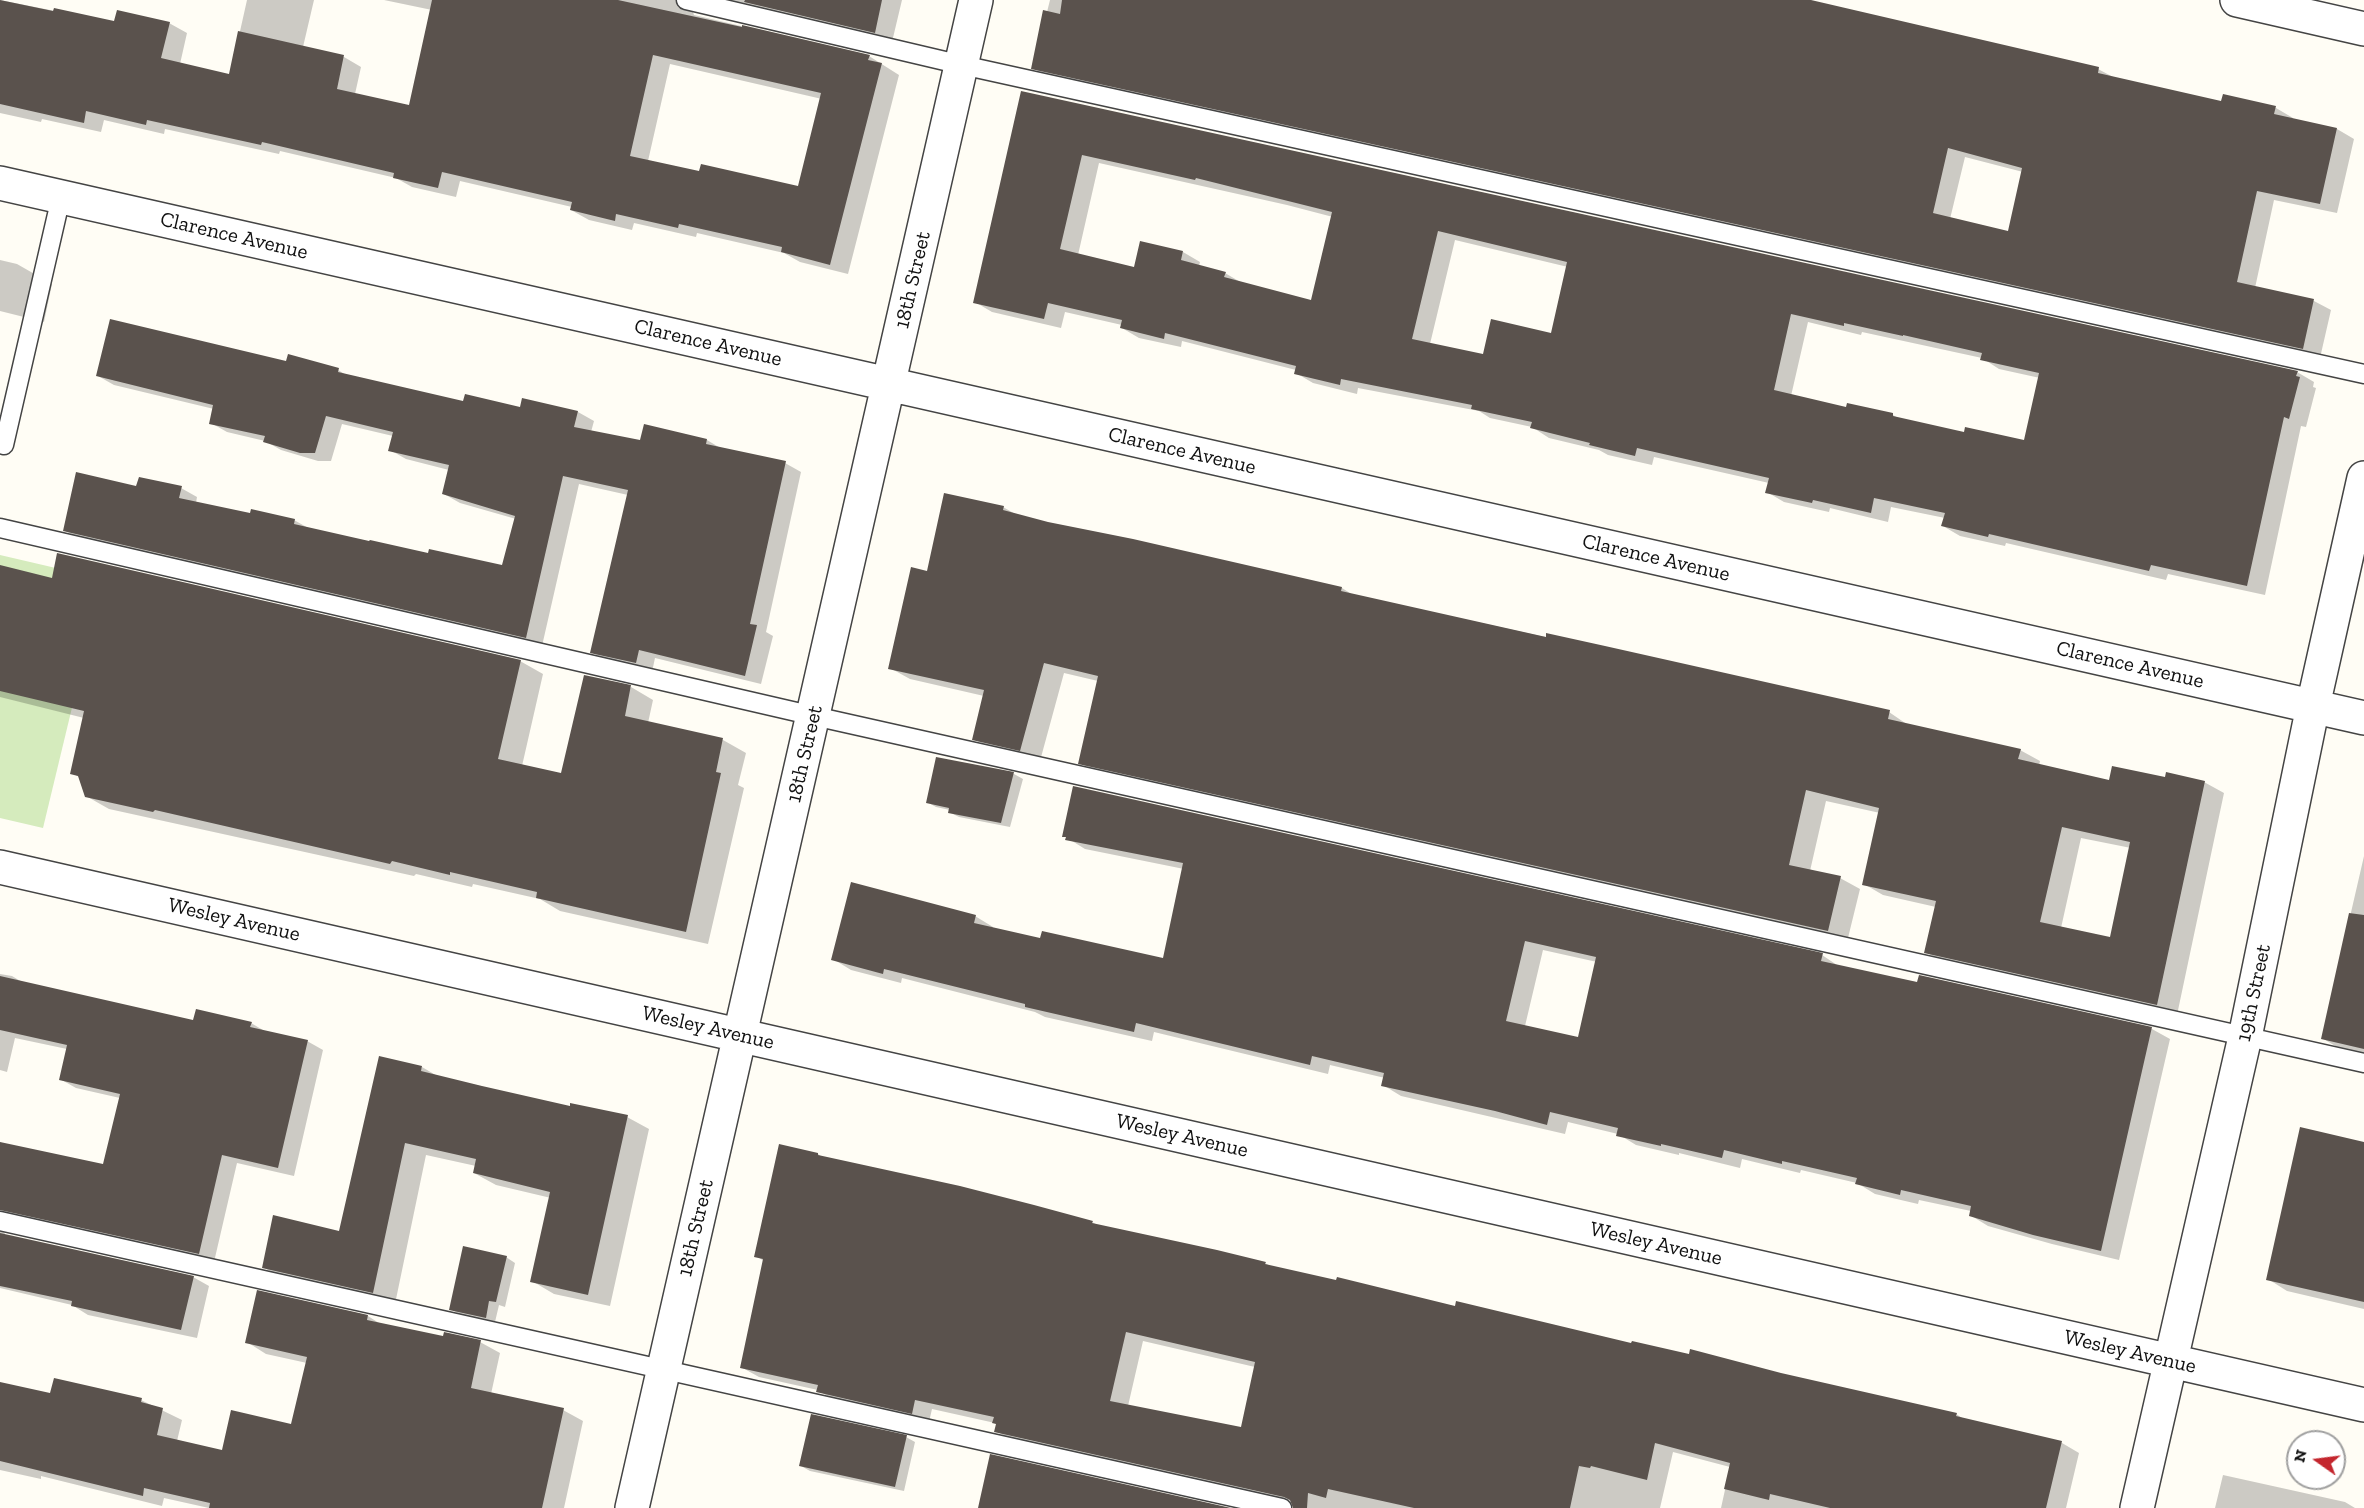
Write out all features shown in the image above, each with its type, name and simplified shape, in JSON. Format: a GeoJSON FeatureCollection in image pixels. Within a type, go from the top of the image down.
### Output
{"type":"FeatureCollection","features":[{"type":"Feature","properties":{"kind":"street","name":"18th Street"},"geometry":{"type":"LineString","coordinates":[[632,1508],[976,0]]}},
{"type":"Feature","properties":{"kind":"street"},"geometry":{"type":"LineString","coordinates":[[2237,0],[2364,29]]}},
{"type":"Feature","properties":{"kind":"street","name":"Clarence Avenue"},"geometry":{"type":"LineString","coordinates":[[0,183],[2364,718]]}},
{"type":"Feature","properties":{"kind":"street","name":"19th Street"},"geometry":{"type":"LineString","coordinates":[[2138,1508],[2245,1036],[2313,706],[2364,478]]}},
{"type":"Feature","properties":{"kind":"street","name":"Wesley Avenue"},"geometry":{"type":"LineString","coordinates":[[0,867],[2364,1405]]}},
{"type":"Feature","properties":{"kind":"lane"},"geometry":{"type":"LineString","coordinates":[[686,0],[963,64],[2364,374]]}},
{"type":"Feature","properties":{"kind":"lane"},"geometry":{"type":"LineString","coordinates":[[1,450],[61,197]]}},
{"type":"Feature","properties":{"kind":"lane"},"geometry":{"type":"LineString","coordinates":[[0,528],[814,716],[2364,1063]]}},
{"type":"Feature","properties":{"kind":"lane"},"geometry":{"type":"LineString","coordinates":[[0,1221],[1282,1508]]}},
{"type":"Feature","properties":{"kind":"green space"},"geometry":{"type":"Polygon","coordinates":[[[0,555],[103,579],[43,828],[0,818],[0,555]]]}},
{"type":"Feature","properties":{"kind":"building"},"geometry":{"type":"Polygon","coordinates":[[[0,0],[53,11],[54,8],[114,21],[117,10],[170,22],[161,58],[229,74],[238,31],[344,55],[337,89],[409,105],[432,0],[618,0],[742,27],[742,25],[870,55],[868,60],[882,63],[830,265],[781,252],[782,247],[679,224],[678,228],[616,214],[615,221],[570,210],[572,202],[442,172],[438,188],[393,178],[394,173],[262,142],[261,145],[147,120],[146,125],[86,111],[84,123],[0,104],[0,0]],[[653,55],[630,156],[699,171],[701,164],[798,186],[821,93],[653,55]]]}},
{"type":"Feature","properties":{"kind":"building"},"geometry":{"type":"Polygon","coordinates":[[[745,0],[882,0],[875,33],[744,2],[745,0]]]}},
{"type":"Feature","properties":{"kind":"building"},"geometry":{"type":"Polygon","coordinates":[[[1062,0],[1811,0],[2099,67],[2098,73],[2221,101],[2223,94],[2276,106],[2274,114],[2337,128],[2320,204],[2257,191],[2237,282],[2314,299],[2303,349],[1031,69],[1043,10],[1060,14],[1062,0]],[[1948,148],[1933,213],[2008,231],[2022,168],[1948,148]]]}},
{"type":"Feature","properties":{"kind":"building"},"geometry":{"type":"Polygon","coordinates":[[[1021,91],[2298,371],[2296,376],[2300,377],[2289,419],[2284,417],[2247,586],[2151,565],[2149,571],[1989,534],[1988,537],[1941,526],[1945,513],[1874,498],[1871,513],[1813,500],[1812,503],[1765,493],[1769,478],[1637,448],[1635,456],[1589,445],[1590,443],[1530,428],[1532,422],[1471,409],[1472,405],[1341,379],[1340,385],[1294,374],[1296,366],[1165,333],[1164,339],[1120,328],[1122,320],[1048,303],[1044,319],[973,303],[1021,91]],[[1082,155],[1060,249],[1134,267],[1140,241],[1183,251],[1181,260],[1226,272],[1224,277],[1311,300],[1332,212],[1196,178],[1195,180],[1082,155]],[[1438,231],[1412,339],[1483,354],[1491,319],[1551,333],[1567,262],[1438,231]],[[1791,314],[1774,390],[1846,407],[1847,403],[1893,413],[1893,416],[1964,432],[1965,427],[2024,440],[2039,373],[1980,360],[1982,353],[1903,335],[1844,323],[1844,326],[1791,314]]]}},
{"type":"Feature","properties":{"kind":"building"},"geometry":{"type":"Polygon","coordinates":[[[110,319],[286,361],[288,354],[339,368],[338,372],[463,401],[465,394],[520,407],[522,398],[578,411],[574,427],[640,440],[644,424],[707,439],[706,444],[786,461],[750,624],[757,625],[745,676],[639,650],[636,663],[590,653],[628,490],[563,476],[526,638],[63,531],[76,472],[136,486],[139,477],[182,486],[179,498],[250,513],[251,509],[295,519],[294,524],[369,541],[428,553],[429,549],[502,565],[515,516],[442,494],[449,465],[388,451],[393,432],[326,416],[315,453],[300,453],[263,442],[265,436],[209,424],[213,405],[96,376],[110,319]]]}},
{"type":"Feature","properties":{"kind":"building"},"geometry":{"type":"Polygon","coordinates":[[[944,493],[1004,506],[1003,510],[1048,522],[1342,587],[1341,591],[1546,637],[1546,633],[1890,710],[1888,719],[2021,749],[2018,759],[2109,780],[2112,766],[2165,777],[2166,772],[2205,781],[2157,1005],[1924,953],[1936,901],[1862,885],[1879,808],[1806,790],[1789,865],[1841,876],[1828,931],[1078,764],[1098,676],[1044,663],[1020,751],[972,740],[984,690],[888,669],[911,567],[927,571],[944,493]],[[2062,827],[2040,922],[2110,937],[2130,842],[2062,827]]]}},
{"type":"Feature","properties":{"kind":"building"},"geometry":{"type":"Polygon","coordinates":[[[57,553],[521,660],[498,759],[561,773],[584,675],[631,685],[625,716],[723,738],[716,772],[721,773],[686,932],[536,898],[537,892],[450,872],[450,875],[392,861],[390,864],[155,810],[153,812],[85,797],[78,776],[70,774],[84,711],[0,691],[0,565],[52,578],[57,553]]]}},
{"type":"Feature","properties":{"kind":"building"},"geometry":{"type":"Polygon","coordinates":[[[936,757],[1014,772],[1001,823],[948,813],[949,808],[926,803],[936,757]]]}},
{"type":"Feature","properties":{"kind":"building"},"geometry":{"type":"Polygon","coordinates":[[[1073,786],[1823,953],[1821,961],[1917,982],[1919,975],[2152,1027],[2101,1251],[2033,1235],[1969,1216],[1971,1206],[1901,1190],[1900,1195],[1855,1184],[1857,1178],[1724,1150],[1722,1158],[1661,1144],[1661,1146],[1616,1136],[1618,1128],[1550,1112],[1547,1125],[1381,1086],[1384,1073],[1312,1056],[1310,1065],[1136,1023],[1134,1032],[1025,1007],[1025,1004],[884,969],[883,974],[831,960],[851,882],[976,915],[974,923],[1040,938],[1042,931],[1163,958],[1183,863],[1065,840],[1066,837],[1062,837],[1073,786]],[[1525,941],[1506,1021],[1578,1037],[1596,957],[1525,941]]]}},
{"type":"Feature","properties":{"kind":"building"},"geometry":{"type":"Polygon","coordinates":[[[2349,913],[2364,915],[2364,1049],[2321,1039],[2349,913]]]}},
{"type":"Feature","properties":{"kind":"building"},"geometry":{"type":"Polygon","coordinates":[[[0,976],[193,1020],[196,1009],[252,1022],[250,1027],[308,1040],[278,1168],[222,1155],[199,1254],[0,1210],[0,1142],[103,1164],[120,1094],[59,1080],[67,1045],[0,1030],[0,976]]]}},
{"type":"Feature","properties":{"kind":"building"},"geometry":{"type":"Polygon","coordinates":[[[379,1056],[422,1066],[421,1071],[482,1086],[570,1106],[570,1103],[628,1115],[588,1295],[530,1282],[550,1192],[473,1173],[476,1159],[405,1143],[373,1293],[262,1268],[273,1215],[339,1231],[379,1056]]]}},
{"type":"Feature","properties":{"kind":"building"},"geometry":{"type":"Polygon","coordinates":[[[2300,1127],[2364,1142],[2364,1302],[2266,1280],[2300,1127]]]}},
{"type":"Feature","properties":{"kind":"building"},"geometry":{"type":"Polygon","coordinates":[[[779,1144],[818,1153],[818,1155],[960,1186],[1093,1221],[1092,1223],[1217,1250],[1266,1262],[1265,1264],[1336,1280],[1337,1277],[1455,1306],[1456,1301],[1631,1343],[1632,1341],[1689,1354],[1690,1349],[1781,1373],[1957,1413],[1956,1416],[2062,1441],[2046,1508],[1830,1508],[1770,1494],[1769,1500],[1724,1489],[1730,1463],[1655,1443],[1647,1480],[1591,1466],[1590,1468],[1579,1466],[1570,1508],[1414,1508],[1328,1489],[1326,1498],[1308,1493],[1307,1508],[1293,1508],[1290,1500],[1284,1497],[994,1432],[996,1424],[992,1423],[994,1417],[915,1400],[912,1414],[816,1392],[818,1385],[740,1368],[763,1259],[754,1257],[779,1144]],[[1126,1332],[1110,1401],[1241,1427],[1255,1362],[1126,1332]]]}},
{"type":"Feature","properties":{"kind":"building"},"geometry":{"type":"Polygon","coordinates":[[[0,1233],[194,1276],[181,1330],[71,1306],[72,1301],[0,1286],[0,1233]]]}},
{"type":"Feature","properties":{"kind":"building"},"geometry":{"type":"Polygon","coordinates":[[[463,1246],[507,1256],[496,1302],[489,1301],[486,1318],[449,1310],[463,1246]]]}},
{"type":"Feature","properties":{"kind":"building"},"geometry":{"type":"Polygon","coordinates":[[[257,1290],[368,1315],[367,1320],[443,1336],[444,1332],[481,1340],[471,1388],[564,1408],[542,1508],[209,1508],[210,1503],[144,1488],[143,1496],[0,1461],[0,1382],[50,1393],[54,1378],[142,1398],[141,1402],[163,1408],[157,1435],[222,1450],[231,1410],[291,1424],[307,1357],[245,1343],[257,1290]]]}},
{"type":"Feature","properties":{"kind":"building"},"geometry":{"type":"Polygon","coordinates":[[[811,1414],[907,1435],[895,1487],[799,1466],[811,1414]]]}},
{"type":"Feature","properties":{"kind":"building"},"geometry":{"type":"Polygon","coordinates":[[[990,1454],[1231,1508],[978,1508],[990,1454]]]}}]}
